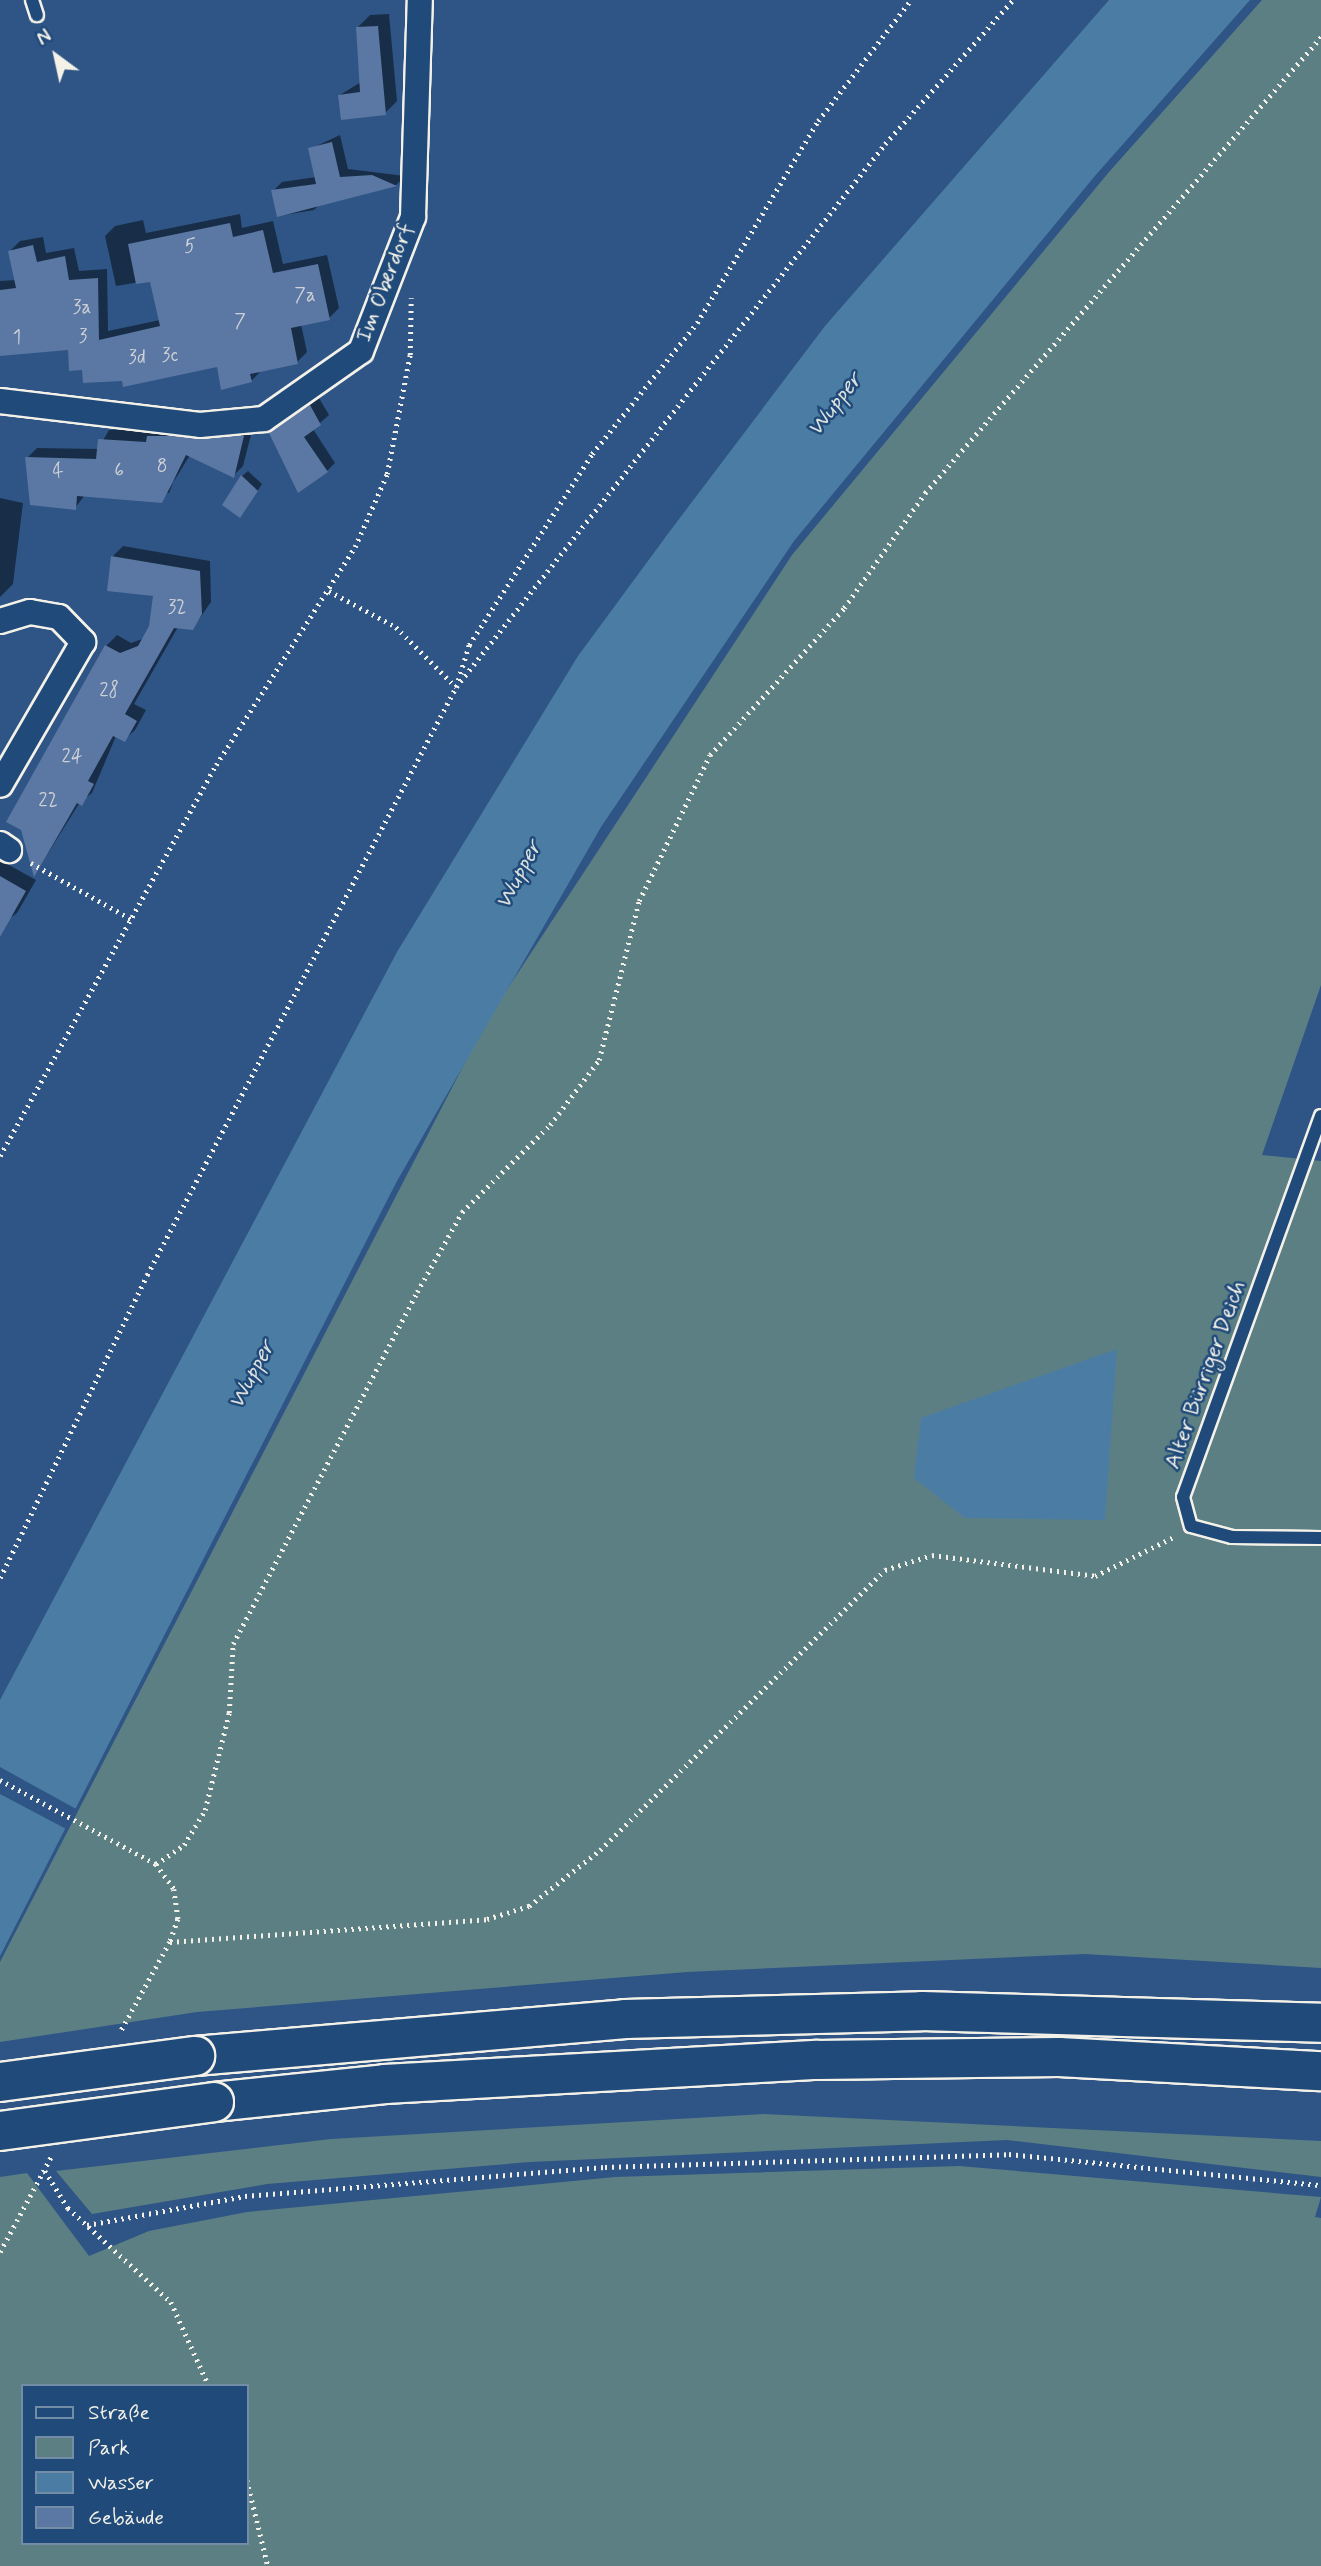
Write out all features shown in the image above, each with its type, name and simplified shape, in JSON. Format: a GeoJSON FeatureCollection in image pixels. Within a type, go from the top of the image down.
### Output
{"type":"FeatureCollection","features":[{"type":"Feature","properties":{"kind":"highway"},"geometry":{"type":"LineString","coordinates":[[0,2082],[195,2056],[625,2019],[922,2011],[1321,2023]]}},
{"type":"Feature","properties":{"kind":"highway"},"geometry":{"type":"LineString","coordinates":[[0,2132],[214,2102],[385,2084],[817,2060],[1059,2057],[1321,2071]]}},
{"type":"Feature","properties":{"kind":"street","name":"Im Oberdorf"},"geometry":{"type":"LineString","coordinates":[[0,401],[200,425],[264,418],[360,351],[413,217],[420,0]]}},
{"type":"Feature","properties":{"kind":"street"},"geometry":{"type":"LineString","coordinates":[[0,621],[30,612],[59,617],[83,642],[0,785]]}},
{"type":"Feature","properties":{"kind":"lane"},"geometry":{"type":"LineString","coordinates":[[32,0],[37,15]]}},
{"type":"Feature","properties":{"kind":"lane","name":"Alter Bürriger Deich"},"geometry":{"type":"LineString","coordinates":[[1191,1526],[1183,1497],[1321,1116]]}},
{"type":"Feature","properties":{"kind":"lane"},"geometry":{"type":"LineString","coordinates":[[1191,1526],[1232,1537],[1321,1538]]}},
{"type":"Feature","properties":{"kind":"path"},"geometry":{"type":"LineString","coordinates":[[0,1578],[147,1275],[456,687],[469,645],[592,454],[697,323],[818,121],[911,0]]}},
{"type":"Feature","properties":{"kind":"path"},"geometry":{"type":"LineString","coordinates":[[456,687],[885,144],[1013,0]]}},
{"type":"Feature","properties":{"kind":"path"},"geometry":{"type":"LineString","coordinates":[[156,1864],[184,1845],[205,1810],[229,1713],[233,1644],[417,1292],[462,1212],[550,1125],[599,1060],[639,901],[710,755],[844,608],[925,493],[1321,37]]}},
{"type":"Feature","properties":{"kind":"path"},"geometry":{"type":"LineString","coordinates":[[0,1156],[216,765],[329,591],[387,474],[410,355],[411,286]]}},
{"type":"Feature","properties":{"kind":"path"},"geometry":{"type":"LineString","coordinates":[[329,591],[396,627],[456,687]]}},
{"type":"Feature","properties":{"kind":"path"},"geometry":{"type":"LineString","coordinates":[[4,847],[131,919]]}},
{"type":"Feature","properties":{"kind":"path"},"geometry":{"type":"LineString","coordinates":[[170,1942],[487,1919],[529,1906],[600,1850],[885,1570],[932,1555],[1095,1576],[1191,1526]]}},
{"type":"Feature","properties":{"kind":"path"},"geometry":{"type":"LineString","coordinates":[[0,1780],[156,1864],[179,1906],[170,1942],[117,2038]]}},
{"type":"Feature","properties":{"kind":"path"},"geometry":{"type":"LineString","coordinates":[[0,2252],[58,2146]]}},
{"type":"Feature","properties":{"kind":"path"},"geometry":{"type":"LineString","coordinates":[[86,2225],[246,2196],[618,2166],[1009,2154],[1321,2185]]}},
{"type":"Feature","properties":{"kind":"path"},"geometry":{"type":"LineString","coordinates":[[44,2170],[57,2195],[171,2302],[208,2384]]}},
{"type":"Feature","properties":{"kind":"path"},"geometry":{"type":"LineString","coordinates":[[248,2484],[268,2566]]}},
{"type":"Feature","properties":{"kind":"green space"},"geometry":{"type":"Polygon","coordinates":[[[1262,0],[1321,0],[1321,985],[1262,1155],[1321,1161],[1321,1968],[1085,1954],[687,1972],[197,2012],[0,2042],[0,1962],[487,1020],[792,555],[1109,172],[1262,0]]]}},
{"type":"Feature","properties":{"kind":"green space"},"geometry":{"type":"Polygon","coordinates":[[[764,2114],[1321,2141],[1321,2177],[1007,2140],[530,2162],[267,2184],[92,2214],[56,2171],[331,2139],[764,2114]]]}},
{"type":"Feature","properties":{"kind":"green space"},"geometry":{"type":"Polygon","coordinates":[[[959,2166],[1321,2197],[1315,2217],[1321,2218],[1321,2566],[0,2566],[0,2177],[27,2173],[89,2256],[149,2231],[247,2212],[615,2177],[959,2166]]]}},
{"type":"Feature","properties":{"kind":"water","name":"Wupper"},"geometry":{"type":"Polygon","coordinates":[[[1109,0],[1250,0],[1094,177],[794,541],[601,827],[397,1181],[0,1956],[0,1700],[397,952],[578,656],[670,531],[825,326],[1109,0]]]}},
{"type":"Feature","properties":{"kind":"water"},"geometry":{"type":"Polygon","coordinates":[[[1117,1349],[1105,1520],[965,1518],[914,1478],[921,1418],[1117,1349]]]}},
{"type":"Feature","properties":{"kind":"pier"},"geometry":{"type":"Polygon","coordinates":[[[0,1767],[78,1810],[68,1830],[0,1794],[0,1767]]]}},
{"type":"Feature","properties":{"kind":"building"},"geometry":{"type":"Polygon","coordinates":[[[378,26],[386,115],[341,120],[338,95],[360,92],[356,27],[378,26]]]}},
{"type":"Feature","properties":{"kind":"building"},"geometry":{"type":"Polygon","coordinates":[[[332,142],[340,177],[372,175],[397,186],[277,217],[271,190],[316,184],[308,148],[332,142]]]}},
{"type":"Feature","properties":{"kind":"building"},"geometry":{"type":"Polygon","coordinates":[[[230,223],[233,237],[263,230],[273,273],[318,264],[330,320],[291,328],[298,364],[250,374],[252,382],[221,390],[217,367],[123,387],[122,381],[83,383],[82,370],[69,371],[68,350],[0,356],[0,290],[16,288],[8,251],[33,245],[37,262],[65,256],[69,280],[98,278],[99,340],[160,326],[150,282],[136,284],[128,244],[230,223]]]}},
{"type":"Feature","properties":{"kind":"building"},"geometry":{"type":"Polygon","coordinates":[[[310,405],[321,425],[304,437],[328,472],[298,493],[269,433],[310,405]]]}},
{"type":"Feature","properties":{"kind":"building"},"geometry":{"type":"Polygon","coordinates":[[[147,436],[244,436],[234,478],[186,455],[162,503],[77,496],[76,510],[30,505],[25,457],[96,459],[98,439],[146,442],[147,436]]]}},
{"type":"Feature","properties":{"kind":"building"},"geometry":{"type":"Polygon","coordinates":[[[241,475],[258,491],[240,518],[222,505],[241,475]]]}},
{"type":"Feature","properties":{"kind":"building"},"geometry":{"type":"Polygon","coordinates":[[[111,556],[200,571],[202,614],[193,630],[174,628],[125,714],[137,721],[125,742],[113,736],[88,781],[94,784],[82,806],[77,803],[34,877],[21,830],[6,822],[105,645],[120,653],[138,646],[149,626],[153,596],[107,591],[111,556]]]}},
{"type":"Feature","properties":{"kind":"building"},"geometry":{"type":"Polygon","coordinates":[[[0,876],[26,891],[0,937],[0,876]]]}}]}
